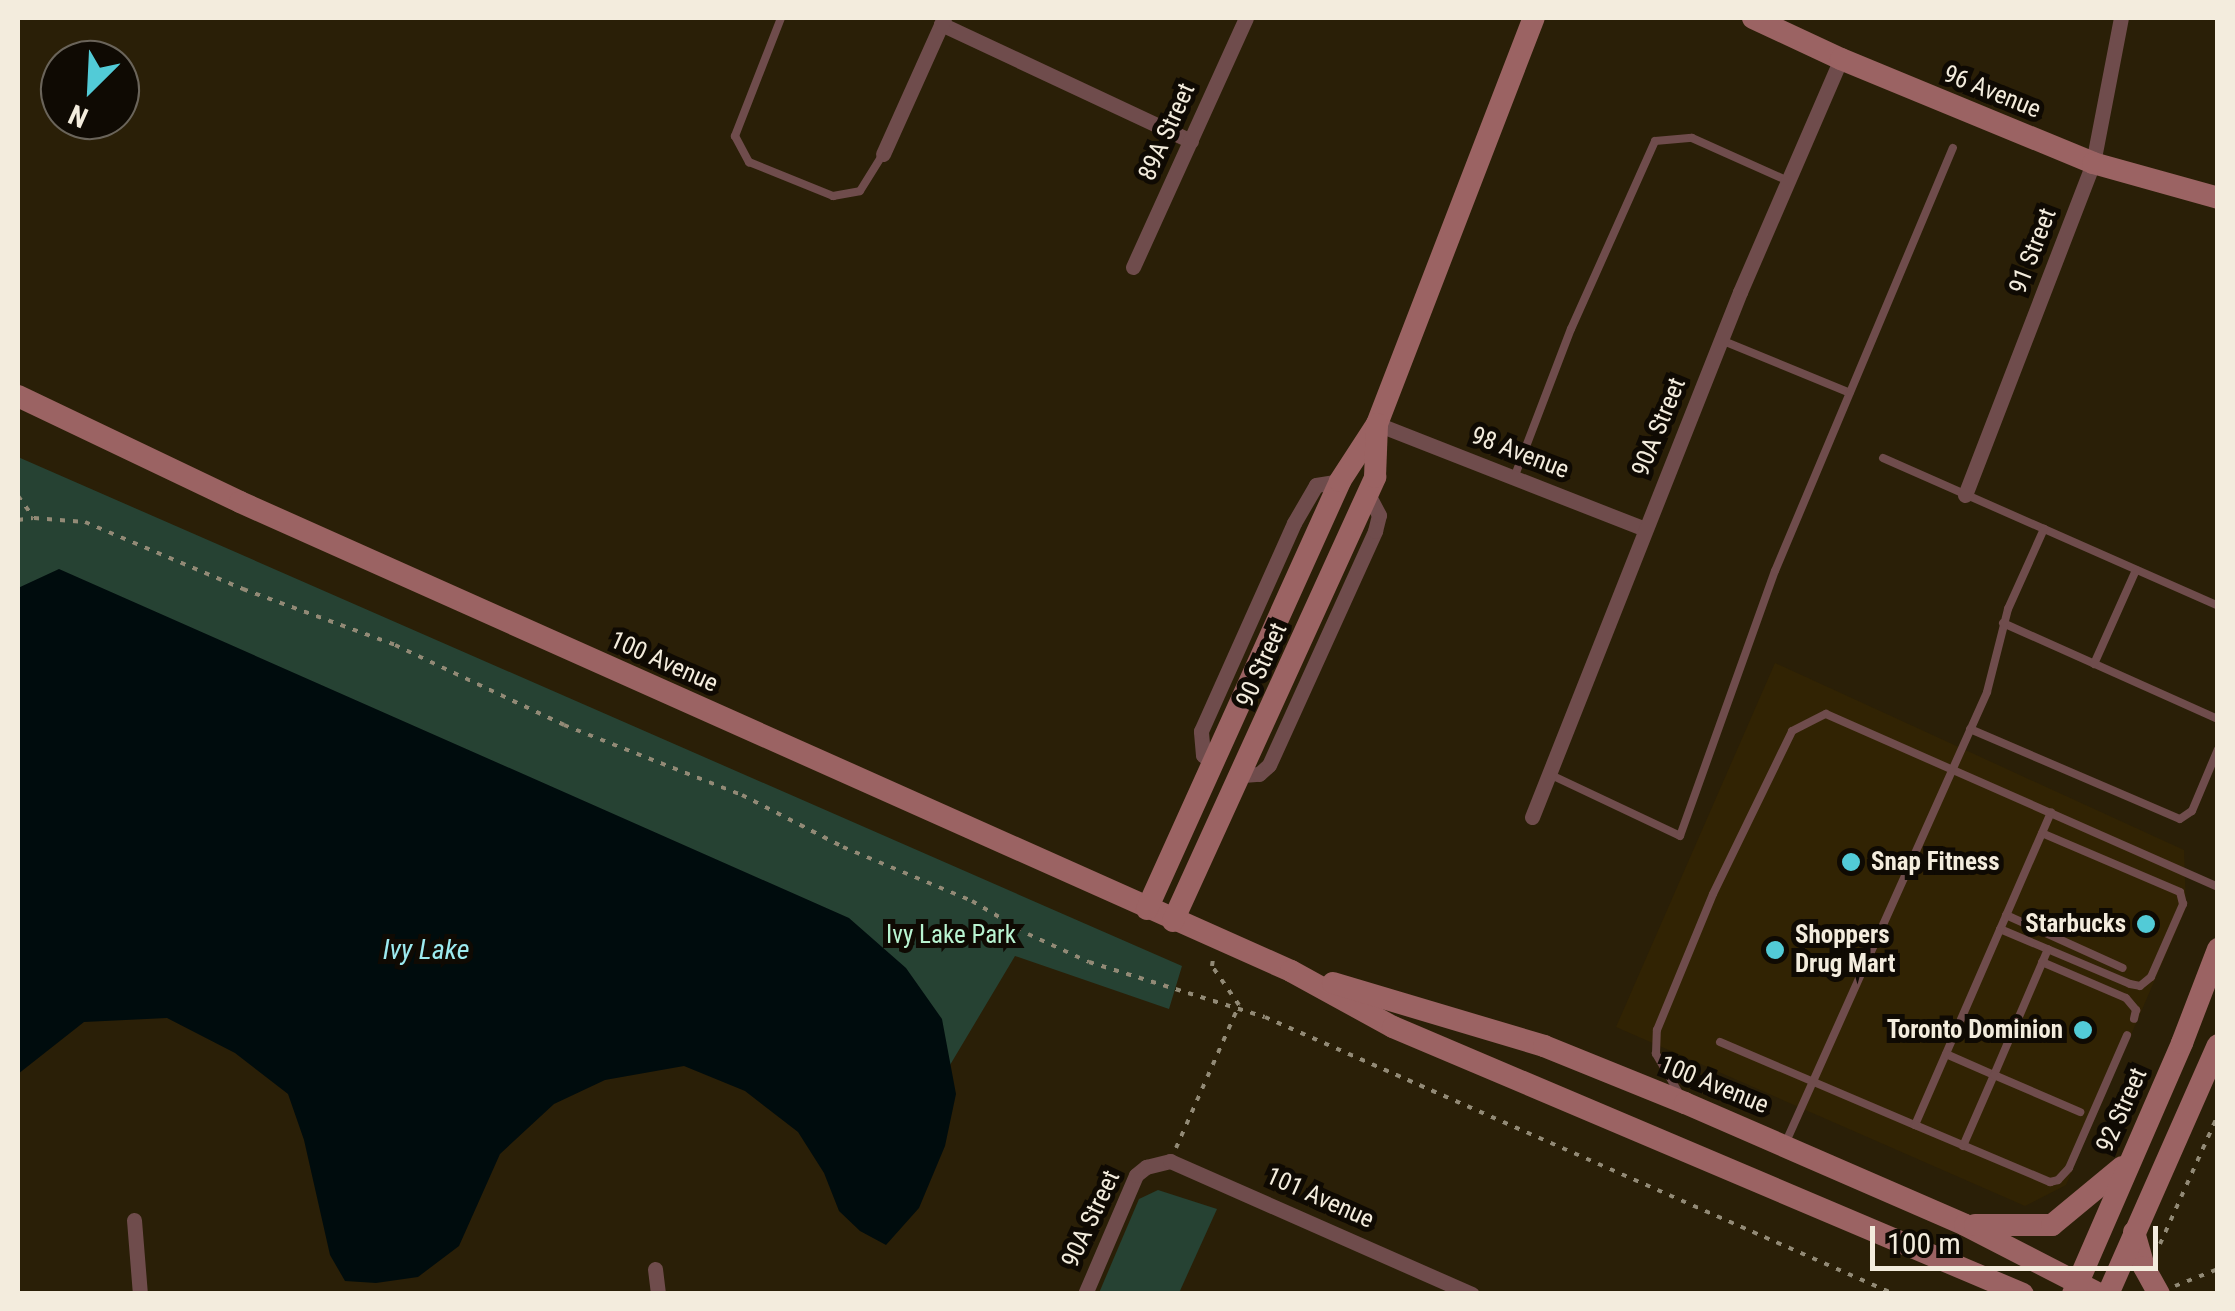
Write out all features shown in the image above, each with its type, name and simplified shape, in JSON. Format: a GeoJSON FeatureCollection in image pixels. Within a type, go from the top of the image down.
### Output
{"type":"FeatureCollection","features":[{"type":"Feature","properties":{"kind":"main road","name":"90 Street"},"geometry":{"type":"LineString","coordinates":[[1147,909],[1340,481],[1377,424],[1534,18]]}},
{"type":"Feature","properties":{"kind":"main road","name":"96 Avenue"},"geometry":{"type":"LineString","coordinates":[[1753,18],[1841,59],[2093,163],[2218,198]]}},
{"type":"Feature","properties":{"kind":"main road","name":"100 Avenue"},"geometry":{"type":"LineString","coordinates":[[18,396],[240,502],[1291,971],[1393,1027],[2023,1294]]}},
{"type":"Feature","properties":{"kind":"main road","name":"90 Street"},"geometry":{"type":"LineString","coordinates":[[1174,921],[1375,477],[1377,424]]}},
{"type":"Feature","properties":{"kind":"main road","name":"92 Street"},"geometry":{"type":"LineString","coordinates":[[2075,1288],[2182,1043],[2218,948]]}},
{"type":"Feature","properties":{"kind":"main road","name":"100 Avenue"},"geometry":{"type":"LineString","coordinates":[[1291,971],[1544,1046],[1785,1144],[1965,1225],[2075,1288],[2099,1294]]}},
{"type":"Feature","properties":{"kind":"main road"},"geometry":{"type":"LineString","coordinates":[[2108,1294],[2218,1044]]}},
{"type":"Feature","properties":{"kind":"main road"},"geometry":{"type":"LineString","coordinates":[[1965,1225],[2052,1225],[2128,1161]]}},
{"type":"Feature","properties":{"kind":"main road"},"geometry":{"type":"LineString","coordinates":[[2134,1232],[2144,1268],[2166,1290]]}},
{"type":"Feature","properties":{"kind":"street","name":"89A Street"},"geometry":{"type":"LineString","coordinates":[[1133,267],[1246,18]]}},
{"type":"Feature","properties":{"kind":"street","name":"91 Street"},"geometry":{"type":"LineString","coordinates":[[1965,494],[2093,163],[2122,18]]}},
{"type":"Feature","properties":{"kind":"street"},"geometry":{"type":"LineString","coordinates":[[883,154],[943,20],[1191,141]]}},
{"type":"Feature","properties":{"kind":"street","name":"90A Street"},"geometry":{"type":"LineString","coordinates":[[1532,818],[1721,340],[1841,59]]}},
{"type":"Feature","properties":{"kind":"street","name":"98 Avenue"},"geometry":{"type":"LineString","coordinates":[[1377,424],[1645,529]]}},
{"type":"Feature","properties":{"kind":"street","name":"90A Street"},"geometry":{"type":"LineString","coordinates":[[1085,1294],[1131,1183],[1146,1167],[1170,1161]]}},
{"type":"Feature","properties":{"kind":"street","name":"101 Avenue"},"geometry":{"type":"LineString","coordinates":[[1170,1161],[1472,1294]]}},
{"type":"Feature","properties":{"kind":"street"},"geometry":{"type":"LineString","coordinates":[[134,1220],[140,1294]]}},
{"type":"Feature","properties":{"kind":"street"},"geometry":{"type":"LineString","coordinates":[[655,1269],[658,1294]]}},
{"type":"Feature","properties":{"kind":"lane"},"geometry":{"type":"LineString","coordinates":[[782,18],[735,136],[749,162],[833,196],[860,191],[883,154]]}},
{"type":"Feature","properties":{"kind":"lane"},"geometry":{"type":"LineString","coordinates":[[1514,478],[1571,329],[1655,141],[1692,138],[1788,181]]}},
{"type":"Feature","properties":{"kind":"lane"},"geometry":{"type":"LineString","coordinates":[[1549,774],[1680,836],[1774,570],[1953,148]]}},
{"type":"Feature","properties":{"kind":"lane"},"geometry":{"type":"LineString","coordinates":[[1721,340],[1850,393]]}},
{"type":"Feature","properties":{"kind":"lane"},"geometry":{"type":"LineString","coordinates":[[1884,458],[2218,606]]}},
{"type":"Feature","properties":{"kind":"lane"},"geometry":{"type":"LineString","coordinates":[[1340,481],[1368,494]]}},
{"type":"Feature","properties":{"kind":"lane"},"geometry":{"type":"LineString","coordinates":[[1785,1144],[1993,676],[2003,623],[2044,529]]}},
{"type":"Feature","properties":{"kind":"lane"},"geometry":{"type":"LineString","coordinates":[[2094,664],[2136,570]]}},
{"type":"Feature","properties":{"kind":"lane"},"geometry":{"type":"LineString","coordinates":[[2003,623],[2218,719]]}},
{"type":"Feature","properties":{"kind":"lane"},"geometry":{"type":"LineString","coordinates":[[1685,1103],[1656,1054],[1656,1030],[1713,894],[1792,731],[1826,714],[2218,887]]}},
{"type":"Feature","properties":{"kind":"lane"},"geometry":{"type":"LineString","coordinates":[[1970,729],[2180,819],[2192,812],[2218,749]]}},
{"type":"Feature","properties":{"kind":"lane"},"geometry":{"type":"LineString","coordinates":[[1214,764],[1243,774]]}},
{"type":"Feature","properties":{"kind":"lane"},"geometry":{"type":"LineString","coordinates":[[1915,1125],[2051,812]]}},
{"type":"Feature","properties":{"kind":"lane"},"geometry":{"type":"LineString","coordinates":[[2000,929],[2140,986],[2152,977],[2184,897],[2042,833]]}},
{"type":"Feature","properties":{"kind":"lane"},"geometry":{"type":"LineString","coordinates":[[2006,915],[2122,968]]}},
{"type":"Feature","properties":{"kind":"lane"},"geometry":{"type":"LineString","coordinates":[[1963,1146],[2048,949]]}},
{"type":"Feature","properties":{"kind":"lane"},"geometry":{"type":"LineString","coordinates":[[2042,962],[2126,998],[2136,1010],[2134,1019]]}},
{"type":"Feature","properties":{"kind":"lane"},"geometry":{"type":"LineString","coordinates":[[1720,1042],[2050,1182],[2064,1176],[2127,1035]]}},
{"type":"Feature","properties":{"kind":"lane"},"geometry":{"type":"LineString","coordinates":[[1946,1054],[2080,1112]]}},
{"type":"Feature","properties":{"kind":"path"},"geometry":{"type":"LineString","coordinates":[[18,496],[34,518]]}},
{"type":"Feature","properties":{"kind":"path"},"geometry":{"type":"LineString","coordinates":[[18,520],[86,522],[242,589],[395,644],[564,725],[759,803],[843,848],[972,901],[1028,934],[1090,962],[1266,1017],[1894,1294]]}},
{"type":"Feature","properties":{"kind":"path"},"geometry":{"type":"LineString","coordinates":[[1220,940],[1212,966],[1238,1009]]}},
{"type":"Feature","properties":{"kind":"path"},"geometry":{"type":"LineString","coordinates":[[1170,1161],[1238,1009]]}},
{"type":"Feature","properties":{"kind":"path"},"geometry":{"type":"LineString","coordinates":[[2162,1256],[2160,1242],[2218,1115]]}},
{"type":"Feature","properties":{"kind":"path"},"geometry":{"type":"LineString","coordinates":[[2166,1290],[2218,1269]]}},
{"type":"Feature","properties":{"kind":"path"},"geometry":{"type":"LineString","coordinates":[[2166,1290],[2180,1294]]}},
{"type":"Feature","properties":{"kind":"shaded area"},"geometry":{"type":"Polygon","coordinates":[[[1775,663],[2184,850],[2186,908],[2066,1185],[2025,1206],[1616,1027],[1775,663]]]}},
{"type":"Feature","properties":{"kind":"green space","name":"Ivy Lake Park"},"geometry":{"type":"Polygon","coordinates":[[[18,457],[1182,966],[1169,1009],[1015,956],[950,1065],[886,951],[18,594],[18,457]]]}},
{"type":"Feature","properties":{"kind":"green space"},"geometry":{"type":"Polygon","coordinates":[[[1158,1190],[1217,1209],[1179,1293],[1099,1293],[1139,1199],[1158,1190]]]}},
{"type":"Feature","properties":{"kind":"water","name":"Ivy Lake"},"geometry":{"type":"Polygon","coordinates":[[[59,569],[849,918],[906,968],[942,1019],[956,1094],[945,1146],[919,1208],[886,1245],[860,1231],[839,1211],[824,1173],[798,1132],[745,1091],[684,1066],[605,1080],[554,1104],[500,1154],[459,1246],[418,1277],[376,1283],[345,1281],[330,1255],[304,1140],[288,1094],[235,1053],[167,1018],[84,1022],[18,1074],[18,588],[59,569]]]}},
{"type":"Feature","properties":{"kind":"place","name":"Snap Fitness"},"geometry":{"type":"Point","coordinates":[1851,862]}},
{"type":"Feature","properties":{"kind":"place","name":"Starbucks"},"geometry":{"type":"Point","coordinates":[2146,924]}},
{"type":"Feature","properties":{"kind":"place","name":"Shoppers Drug Mart"},"geometry":{"type":"Point","coordinates":[1775,950]}},
{"type":"Feature","properties":{"kind":"place","name":"Toronto Dominion"},"geometry":{"type":"Point","coordinates":[2083,1030]}}]}
